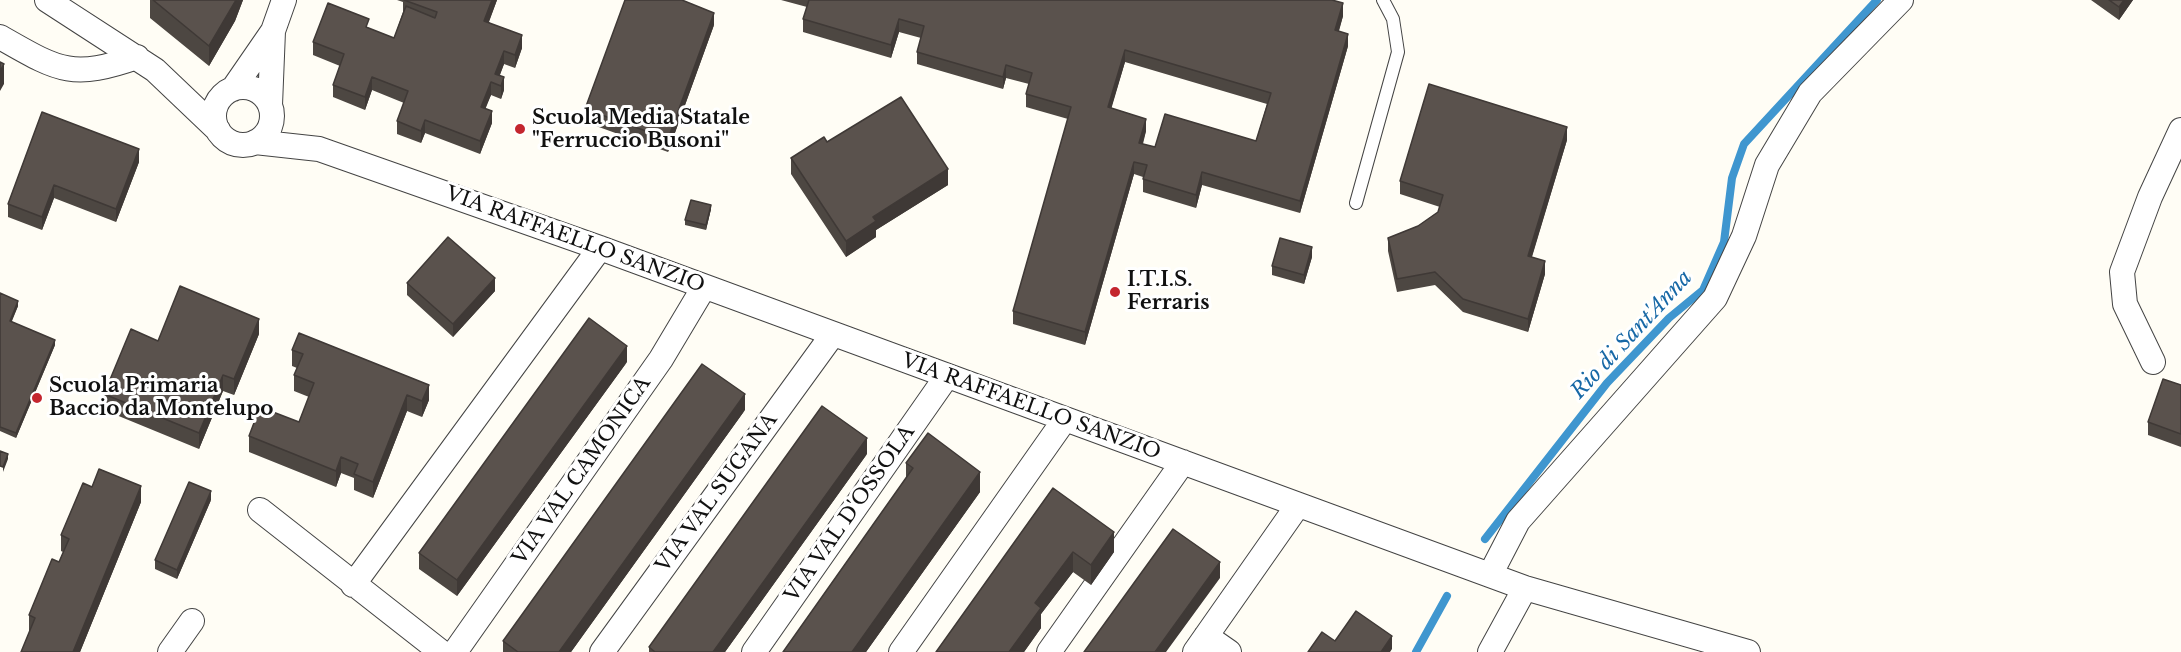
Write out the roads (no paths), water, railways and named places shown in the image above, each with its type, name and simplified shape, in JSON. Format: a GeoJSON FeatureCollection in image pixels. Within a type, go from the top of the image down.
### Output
{"type":"FeatureCollection","features":[{"type":"Feature","properties":{"kind":"street","name":"VIA RAFFAELLO SANZIO"},"geometry":{"type":"LineString","coordinates":[[47,0],[146,64],[229,142],[238,145],[255,142],[319,149],[600,248],[1525,588],[1748,652]]}},
{"type":"Feature","properties":{"kind":"street"},"geometry":{"type":"LineString","coordinates":[[218,130],[214,113],[273,31],[284,0]]}},
{"type":"Feature","properties":{"kind":"street"},"geometry":{"type":"LineString","coordinates":[[1490,575],[1518,521],[1715,298],[1744,236],[1767,165],[1810,93],[1901,0]]}},
{"type":"Feature","properties":{"kind":"street"},"geometry":{"type":"LineString","coordinates":[[255,142],[268,131],[271,109],[273,31]]}},
{"type":"Feature","properties":{"kind":"street"},"geometry":{"type":"LineString","coordinates":[[0,37],[34,56],[72,70],[146,64]]}},
{"type":"Feature","properties":{"kind":"street","name":"VIA RAFFAELLO SANZIO"},"geometry":{"type":"LineString","coordinates":[[146,64],[227,93],[242,87],[258,92],[271,109],[319,149]]}},
{"type":"Feature","properties":{"kind":"street"},"geometry":{"type":"LineString","coordinates":[[2153,362],[2125,304],[2122,272],[2150,197],[2181,130]]}},
{"type":"Feature","properties":{"kind":"street"},"geometry":{"type":"LineString","coordinates":[[353,585],[600,248]]}},
{"type":"Feature","properties":{"kind":"street","name":"VIA VAL CAMONICA"},"geometry":{"type":"LineString","coordinates":[[455,652],[661,359],[704,287]]}},
{"type":"Feature","properties":{"kind":"street","name":"VIA VAL SUGANA"},"geometry":{"type":"LineString","coordinates":[[602,652],[833,334]]}},
{"type":"Feature","properties":{"kind":"street","name":"VIA VAL D'OSSOLA"},"geometry":{"type":"LineString","coordinates":[[754,652],[946,376]]}},
{"type":"Feature","properties":{"kind":"street"},"geometry":{"type":"LineString","coordinates":[[902,652],[1065,419]]}},
{"type":"Feature","properties":{"kind":"street"},"geometry":{"type":"LineString","coordinates":[[1049,652],[1183,462]]}},
{"type":"Feature","properties":{"kind":"street"},"geometry":{"type":"LineString","coordinates":[[1229,652],[1200,644],[1299,505]]}},
{"type":"Feature","properties":{"kind":"street"},"geometry":{"type":"LineString","coordinates":[[260,510],[441,652]]}},
{"type":"Feature","properties":{"kind":"street"},"geometry":{"type":"LineString","coordinates":[[1490,652],[1525,588]]}},
{"type":"Feature","properties":{"kind":"street"},"geometry":{"type":"LineString","coordinates":[[170,652],[192,621]]}},
{"type":"Feature","properties":{"kind":"lane"},"geometry":{"type":"LineString","coordinates":[[1356,203],[1398,52],[1394,18],[1383,0]]}},
{"type":"Feature","properties":{"kind":"waterway","name":"Rio di Sant'Anna"},"geometry":{"type":"LineString","coordinates":[[1485,539],[1607,383],[1669,318],[1703,290],[1724,242],[1732,178],[1744,144],[1877,0]]}},
{"type":"Feature","properties":{"kind":"waterway","name":"Rio di Sant'Anna"},"geometry":{"type":"LineString","coordinates":[[1416,652],[1447,596]]}},
{"type":"Feature","properties":{"kind":"place","name":"Scuola Media Statale \"Ferruccio Busoni\""},"geometry":{"type":"Point","coordinates":[520,129]}},
{"type":"Feature","properties":{"kind":"place","name":"I.T.I.S. Ferraris"},"geometry":{"type":"Point","coordinates":[1115,292]}},
{"type":"Feature","properties":{"kind":"place","name":"Scuola Primaria Baccio da Montelupo"},"geometry":{"type":"Point","coordinates":[37,398]}}]}
